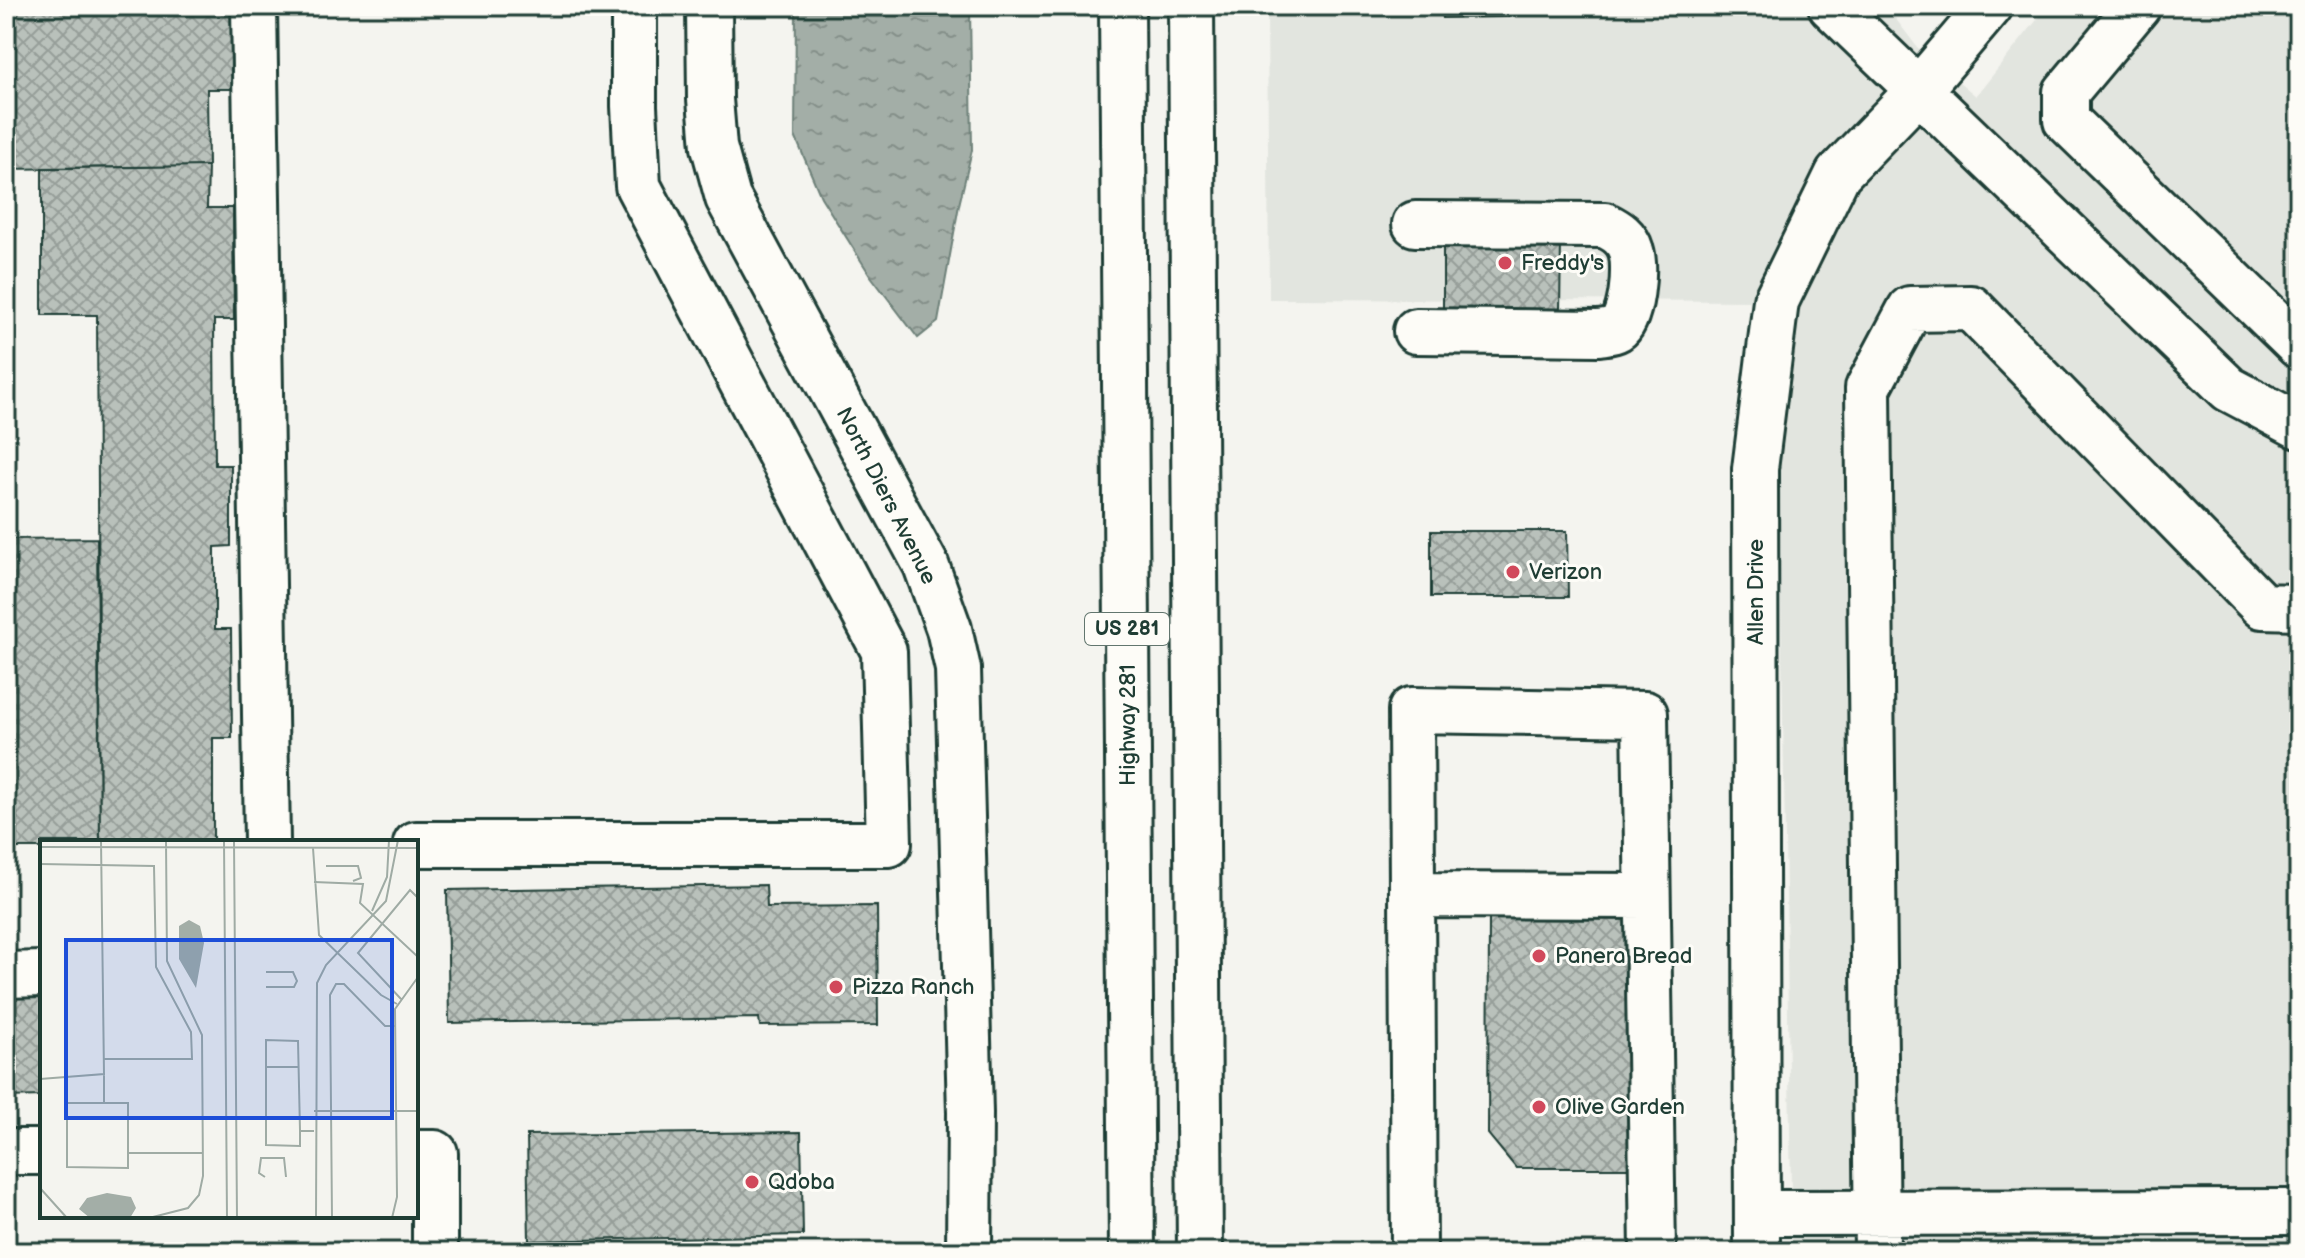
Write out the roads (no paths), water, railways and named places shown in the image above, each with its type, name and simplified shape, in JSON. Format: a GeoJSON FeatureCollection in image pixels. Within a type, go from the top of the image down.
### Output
{"type":"FeatureCollection","features":[{"type":"Feature","properties":{"kind":"main road"},"geometry":{"type":"LineString","coordinates":[[254,6],[267,840]]}},
{"type":"Feature","properties":{"kind":"main road"},"geometry":{"type":"LineString","coordinates":[[418,844],[889,844],[884,651],[638,186],[634,6]]}},
{"type":"Feature","properties":{"kind":"main road","name":"North Diers Avenue"},"geometry":{"type":"LineString","coordinates":[[709,6],[714,147],[728,198],[926,565],[949,629],[958,669],[970,1113],[969,1252]]}},
{"type":"Feature","properties":{"kind":"main road","name":"Highway 281"},"geometry":{"type":"LineString","coordinates":[[1122,6],[1132,1252]]}},
{"type":"Feature","properties":{"kind":"main road","name":"US 281"},"geometry":{"type":"LineString","coordinates":[[1191,6],[1200,1252]]}},
{"type":"Feature","properties":{"kind":"main road"},"geometry":{"type":"LineString","coordinates":[[1831,6],[2229,389],[2299,426]]}},
{"type":"Feature","properties":{"kind":"main road","name":"Allen Drive"},"geometry":{"type":"LineString","coordinates":[[1757,1233],[1755,469],[1776,301],[1838,174],[1918,91],[1990,6]]}},
{"type":"Feature","properties":{"kind":"main road"},"geometry":{"type":"LineString","coordinates":[[2138,6],[2066,92],[2066,120],[2299,346]]}},
{"type":"Feature","properties":{"kind":"main road"},"geometry":{"type":"LineString","coordinates":[[1415,224],[1605,225],[1621,233],[1631,250],[1632,286],[1626,318],[1616,330],[1598,333],[1416,331]]}},
{"type":"Feature","properties":{"kind":"main road"},"geometry":{"type":"LineString","coordinates":[[1877,1232],[1868,388],[1910,309],[1971,308],[2262,606],[2299,607]]}},
{"type":"Feature","properties":{"kind":"main road"},"geometry":{"type":"LineString","coordinates":[[1414,1252],[1411,710],[1645,714],[1653,1252]]}},
{"type":"Feature","properties":{"kind":"main road"},"geometry":{"type":"LineString","coordinates":[[1412,895],[1647,896]]}},
{"type":"Feature","properties":{"kind":"main road"},"geometry":{"type":"LineString","coordinates":[[6,975],[40,974]]}},
{"type":"Feature","properties":{"kind":"main road"},"geometry":{"type":"LineString","coordinates":[[6,1152],[40,1152]]}},
{"type":"Feature","properties":{"kind":"main road"},"geometry":{"type":"LineString","coordinates":[[418,1153],[435,1153],[435,1252]]}},
{"type":"Feature","properties":{"kind":"main road"},"geometry":{"type":"LineString","coordinates":[[1757,1233],[1877,1232],[2299,1212]]}},
{"type":"Feature","properties":{"kind":"water"},"geometry":{"type":"Polygon","coordinates":[[[796,6],[970,6],[972,150],[938,322],[918,338],[870,275],[821,197],[795,136],[796,6]]]}},
{"type":"Feature","properties":{"kind":"place","name":"Freddy's"},"geometry":{"type":"Point","coordinates":[1505,263]}},
{"type":"Feature","properties":{"kind":"place","name":"Verizon"},"geometry":{"type":"Point","coordinates":[1513,572]}},
{"type":"Feature","properties":{"kind":"place","name":"Panera Bread"},"geometry":{"type":"Point","coordinates":[1539,956]}},
{"type":"Feature","properties":{"kind":"place","name":"Pizza Ranch"},"geometry":{"type":"Point","coordinates":[836,987]}},
{"type":"Feature","properties":{"kind":"place","name":"Olive Garden"},"geometry":{"type":"Point","coordinates":[1539,1107]}},
{"type":"Feature","properties":{"kind":"place","name":"Qdoba"},"geometry":{"type":"Point","coordinates":[752,1182]}}]}
